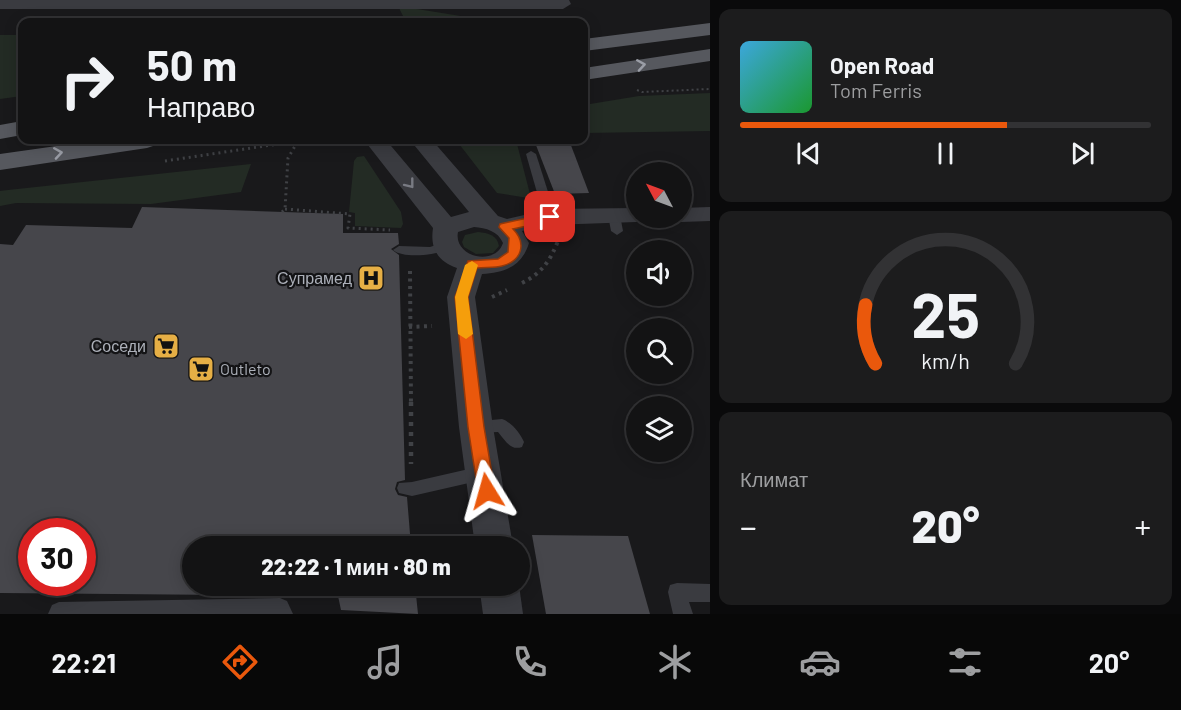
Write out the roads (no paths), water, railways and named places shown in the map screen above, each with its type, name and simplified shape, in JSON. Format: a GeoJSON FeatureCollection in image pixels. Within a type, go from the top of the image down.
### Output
{"type":"FeatureCollection","features":[{"type":"Feature","properties":{"kind":"main road"},"geometry":{"type":"LineString","coordinates":[[588,44],[707,29]]}},
{"type":"Feature","properties":{"kind":"main road"},"geometry":{"type":"LineString","coordinates":[[588,73],[710,55]]}},
{"type":"Feature","properties":{"kind":"main road"},"geometry":{"type":"LineString","coordinates":[[0,132],[18,129]]}},
{"type":"Feature","properties":{"kind":"main road"},"geometry":{"type":"LineString","coordinates":[[0,162],[120,144]]}},
{"type":"Feature","properties":{"kind":"street"},"geometry":{"type":"LineString","coordinates":[[0,4],[562,2]]}},
{"type":"Feature","properties":{"kind":"street"},"geometry":{"type":"LineString","coordinates":[[378,144],[446,236],[455,256],[472,264],[500,263],[513,255],[516,249],[515,237],[497,224],[425,144]]}},
{"type":"Feature","properties":{"kind":"street"},"geometry":{"type":"LineString","coordinates":[[692,215],[710,214]]}},
{"type":"Feature","properties":{"kind":"street"},"geometry":{"type":"LineString","coordinates":[[446,236],[465,220],[497,224],[578,216],[622,220]]}},
{"type":"Feature","properties":{"kind":"street"},"geometry":{"type":"LineString","coordinates":[[472,264],[461,297],[476,427],[493,536]]}},
{"type":"Feature","properties":{"kind":"street"},"geometry":{"type":"LineString","coordinates":[[500,596],[502,614]]}},
{"type":"Feature","properties":{"kind":"lane"},"geometry":{"type":"LineString","coordinates":[[531,154],[550,217]]}},
{"type":"Feature","properties":{"kind":"lane"},"geometry":{"type":"LineString","coordinates":[[405,251],[431,251],[446,236]]}},
{"type":"Feature","properties":{"kind":"lane"},"geometry":{"type":"LineString","coordinates":[[476,427],[502,425],[516,442]]}},
{"type":"Feature","properties":{"kind":"lane"},"geometry":{"type":"LineString","coordinates":[[408,489],[484,472]]}},
{"type":"Feature","properties":{"kind":"lane"},"geometry":{"type":"LineString","coordinates":[[683,614],[677,592],[710,593]]}},
{"type":"Feature","properties":{"kind":"lane"},"geometry":{"type":"LineString","coordinates":[[58,614],[280,608],[283,614]]}},
{"type":"Feature","properties":{"kind":"place","name":"Супрамед"},"geometry":{"type":"Point","coordinates":[371,278]}},
{"type":"Feature","properties":{"kind":"place","name":"Соседи"},"geometry":{"type":"Point","coordinates":[166,346]}},
{"type":"Feature","properties":{"kind":"place","name":"Outleto"},"geometry":{"type":"Point","coordinates":[201,369]}}]}
